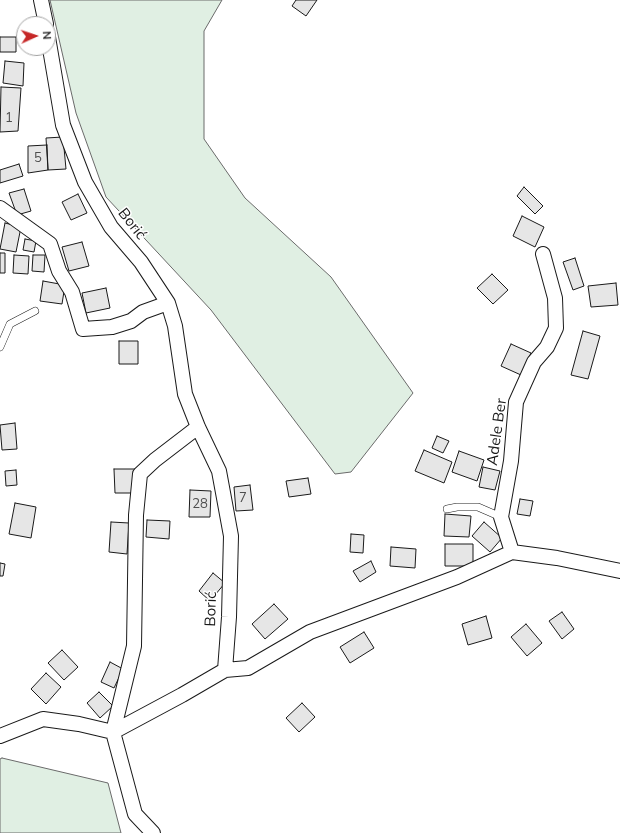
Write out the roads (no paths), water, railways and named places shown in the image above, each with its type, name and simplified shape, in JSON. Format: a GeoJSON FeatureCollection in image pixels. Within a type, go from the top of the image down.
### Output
{"type":"FeatureCollection","features":[{"type":"Feature","properties":{"kind":"street"},"geometry":{"type":"LineString","coordinates":[[41,0],[44,16]]}},
{"type":"Feature","properties":{"kind":"street","name":"Borić"},"geometry":{"type":"LineString","coordinates":[[51,56],[63,125],[85,182],[111,227],[141,262],[168,303],[175,326],[185,394],[219,471],[231,536],[225,670]]}},
{"type":"Feature","properties":{"kind":"street"},"geometry":{"type":"LineString","coordinates":[[0,208],[50,244],[59,271],[72,292],[83,329],[112,327],[131,321],[143,312],[168,303]]}},
{"type":"Feature","properties":{"kind":"street","name":"Adele Ber"},"geometry":{"type":"LineString","coordinates":[[512,552],[501,517],[511,461],[516,402],[534,362],[547,347],[556,328],[555,298],[543,254]]}},
{"type":"Feature","properties":{"kind":"street"},"geometry":{"type":"LineString","coordinates":[[153,833],[135,814],[113,732],[134,646],[136,515],[140,474],[155,460],[198,426]]}},
{"type":"Feature","properties":{"kind":"street"},"geometry":{"type":"LineString","coordinates":[[0,736],[43,719],[79,724],[113,732],[225,670],[248,668],[310,632],[457,578],[512,552],[557,558],[620,571]]}},
{"type":"Feature","properties":{"kind":"lane"},"geometry":{"type":"LineString","coordinates":[[0,347],[10,324],[35,311]]}},
{"type":"Feature","properties":{"kind":"lane"},"geometry":{"type":"LineString","coordinates":[[447,509],[457,507],[478,507],[501,517]]}}]}
